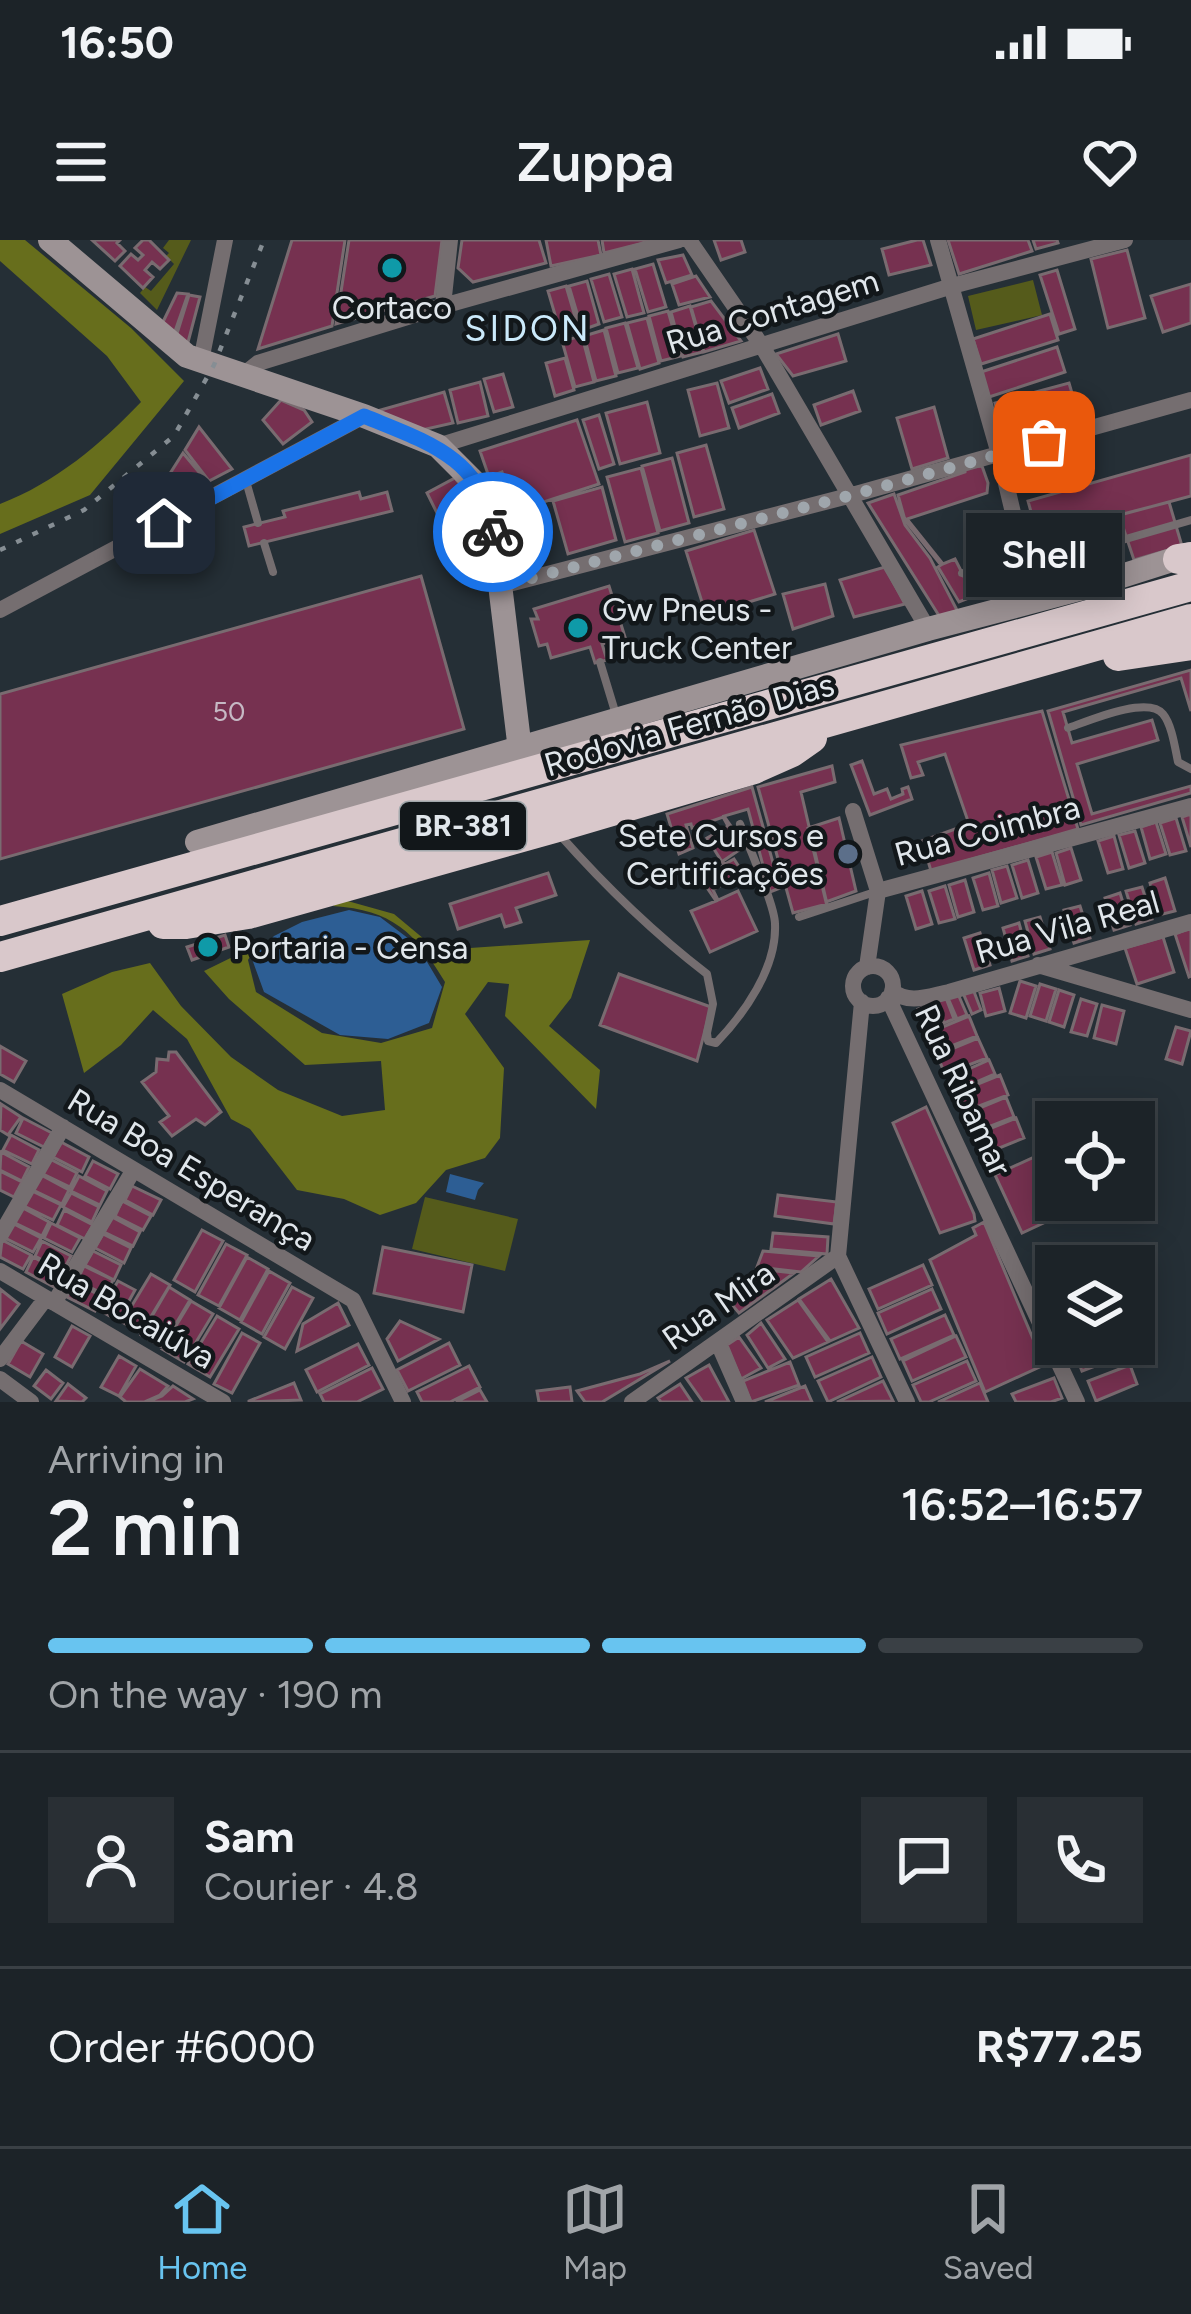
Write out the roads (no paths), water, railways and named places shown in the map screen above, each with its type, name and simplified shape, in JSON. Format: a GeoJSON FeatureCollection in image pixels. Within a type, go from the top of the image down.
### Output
{"type":"FeatureCollection","features":[{"type":"Feature","properties":{"kind":"highway","name":"Rodovia Fernão Dias"},"geometry":{"type":"LineString","coordinates":[[73,901],[1188,564]]}},
{"type":"Feature","properties":{"kind":"highway","name":"Rodovia Fernão Dias"},"geometry":{"type":"LineString","coordinates":[[0,957],[1191,619]]}},
{"type":"Feature","properties":{"kind":"highway","name":"BR-381"},"geometry":{"type":"LineString","coordinates":[[964,682],[1191,645]]}},
{"type":"Feature","properties":{"kind":"highway"},"geometry":{"type":"LineString","coordinates":[[115,924],[186,924],[248,914],[554,828],[754,770],[792,752],[843,717]]}},
{"type":"Feature","properties":{"kind":"highway","name":"BR-381"},"geometry":{"type":"LineString","coordinates":[[73,901],[196,842]]}},
{"type":"Feature","properties":{"kind":"highway"},"geometry":{"type":"LineString","coordinates":[[0,917],[73,901]]}},
{"type":"Feature","properties":{"kind":"highway"},"geometry":{"type":"LineString","coordinates":[[0,968],[71,937]]}},
{"type":"Feature","properties":{"kind":"main road"},"geometry":{"type":"LineString","coordinates":[[50,240],[187,356],[438,446],[478,486],[490,510],[520,750]]}},
{"type":"Feature","properties":{"kind":"main road","name":"Rodovia Fernão Dias"},"geometry":{"type":"LineString","coordinates":[[196,842],[618,721],[1032,594],[1073,591],[1188,564]]}},
{"type":"Feature","properties":{"kind":"street"},"geometry":{"type":"LineString","coordinates":[[201,361],[225,240]]}},
{"type":"Feature","properties":{"kind":"street"},"geometry":{"type":"LineString","coordinates":[[443,306],[450,240]]}},
{"type":"Feature","properties":{"kind":"street"},"geometry":{"type":"LineString","coordinates":[[243,375],[258,363],[679,240]]}},
{"type":"Feature","properties":{"kind":"street"},"geometry":{"type":"LineString","coordinates":[[689,240],[762,346],[928,629]]}},
{"type":"Feature","properties":{"kind":"street"},"geometry":{"type":"LineString","coordinates":[[938,240],[999,454],[1032,594]]}},
{"type":"Feature","properties":{"kind":"street","name":"Rua Contagem"},"geometry":{"type":"LineString","coordinates":[[438,446],[952,286],[1125,240]]}},
{"type":"Feature","properties":{"kind":"street"},"geometry":{"type":"LineString","coordinates":[[501,586],[1191,400]]}},
{"type":"Feature","properties":{"kind":"street"},"geometry":{"type":"LineString","coordinates":[[0,610],[364,416]]}},
{"type":"Feature","properties":{"kind":"street","name":"Rua Coimbra"},"geometry":{"type":"LineString","coordinates":[[878,891],[1191,806]]}},
{"type":"Feature","properties":{"kind":"street"},"geometry":{"type":"LineString","coordinates":[[853,812],[878,891],[867,967]]}},
{"type":"Feature","properties":{"kind":"street","name":"Rua Vila Real"},"geometry":{"type":"LineString","coordinates":[[890,995],[909,1000],[1191,922]]}},
{"type":"Feature","properties":{"kind":"street"},"geometry":{"type":"LineString","coordinates":[[1037,965],[1191,1010]]}},
{"type":"Feature","properties":{"kind":"street"},"geometry":{"type":"LineString","coordinates":[[862,1002],[873,1005],[890,995],[889,974],[879,967],[867,967],[857,975],[854,986],[862,1002],[838,1256],[907,1402]]}},
{"type":"Feature","properties":{"kind":"street","name":"Rua Ribamar"},"geometry":{"type":"LineString","coordinates":[[890,995],[1077,1402]]}},
{"type":"Feature","properties":{"kind":"street","name":"Rua Boa Esperança"},"geometry":{"type":"LineString","coordinates":[[2,1095],[353,1300],[404,1402]]}},
{"type":"Feature","properties":{"kind":"street"},"geometry":{"type":"LineString","coordinates":[[0,1236],[63,1127]]}},
{"type":"Feature","properties":{"kind":"street"},"geometry":{"type":"LineString","coordinates":[[0,1360],[50,1300],[133,1171]]}},
{"type":"Feature","properties":{"kind":"street","name":"Rua Mira"},"geometry":{"type":"LineString","coordinates":[[632,1402],[838,1256]]}},
{"type":"Feature","properties":{"kind":"street","name":"Rua Bocaiúva"},"geometry":{"type":"LineString","coordinates":[[0,1270],[223,1402]]}},
{"type":"Feature","properties":{"kind":"street"},"geometry":{"type":"LineString","coordinates":[[718,1343],[744,1402]]}},
{"type":"Feature","properties":{"kind":"street"},"geometry":{"type":"LineString","coordinates":[[0,1379],[31,1402]]}},
{"type":"Feature","properties":{"kind":"lane"},"geometry":{"type":"LineString","coordinates":[[245,479],[258,523]]}},
{"type":"Feature","properties":{"kind":"lane"},"geometry":{"type":"LineString","coordinates":[[1073,591],[1105,545],[1191,520]]}},
{"type":"Feature","properties":{"kind":"lane"},"geometry":{"type":"LineString","coordinates":[[264,543],[273,572]]}},
{"type":"Feature","properties":{"kind":"lane"},"geometry":{"type":"LineString","coordinates":[[962,573],[1032,594]]}},
{"type":"Feature","properties":{"kind":"lane"},"geometry":{"type":"LineString","coordinates":[[600,662],[618,721]]}},
{"type":"Feature","properties":{"kind":"lane"},"geometry":{"type":"LineString","coordinates":[[1068,728],[1138,706],[1155,707],[1166,716],[1178,762],[1191,769]]}},
{"type":"Feature","properties":{"kind":"lane"},"geometry":{"type":"LineString","coordinates":[[554,828],[611,892],[707,974],[712,1004],[706,1033],[708,1041],[716,1043],[738,1020],[769,962],[776,922],[740,824]]}},
{"type":"Feature","properties":{"kind":"lane","name":"Rua Coimbra"},"geometry":{"type":"LineString","coordinates":[[800,917],[878,891]]}},
{"type":"Feature","properties":{"kind":"water"},"geometry":{"type":"Polygon","coordinates":[[[349,910],[380,917],[417,945],[442,987],[429,1023],[388,1039],[340,1035],[264,992],[252,959],[274,936],[302,922],[349,910]]]}},
{"type":"Feature","properties":{"kind":"water"},"geometry":{"type":"Polygon","coordinates":[[[450,1174],[484,1183],[475,1200],[446,1192],[450,1174]]]}},
{"type":"Feature","properties":{"kind":"railway"},"geometry":{"type":"LineString","coordinates":[[0,550],[84,510],[174,436],[214,365],[264,240]]}},
{"type":"Feature","properties":{"kind":"place","name":"Cortaco"},"geometry":{"type":"Point","coordinates":[392,268]}},
{"type":"Feature","properties":{"kind":"place","name":"Shell"},"geometry":{"type":"Point","coordinates":[1044,442]}},
{"type":"Feature","properties":{"kind":"place","name":"Gw Pneus - Truck Center"},"geometry":{"type":"Point","coordinates":[578,628]}},
{"type":"Feature","properties":{"kind":"place","name":"Sete Cursos e Certificações"},"geometry":{"type":"Point","coordinates":[848,854]}},
{"type":"Feature","properties":{"kind":"place","name":"Portaria - Censa"},"geometry":{"type":"Point","coordinates":[208,947]}},
{"type":"Feature","properties":{"kind":"district","name":"SIDON"},"geometry":{"type":"Point","coordinates":[528,328]}}]}
